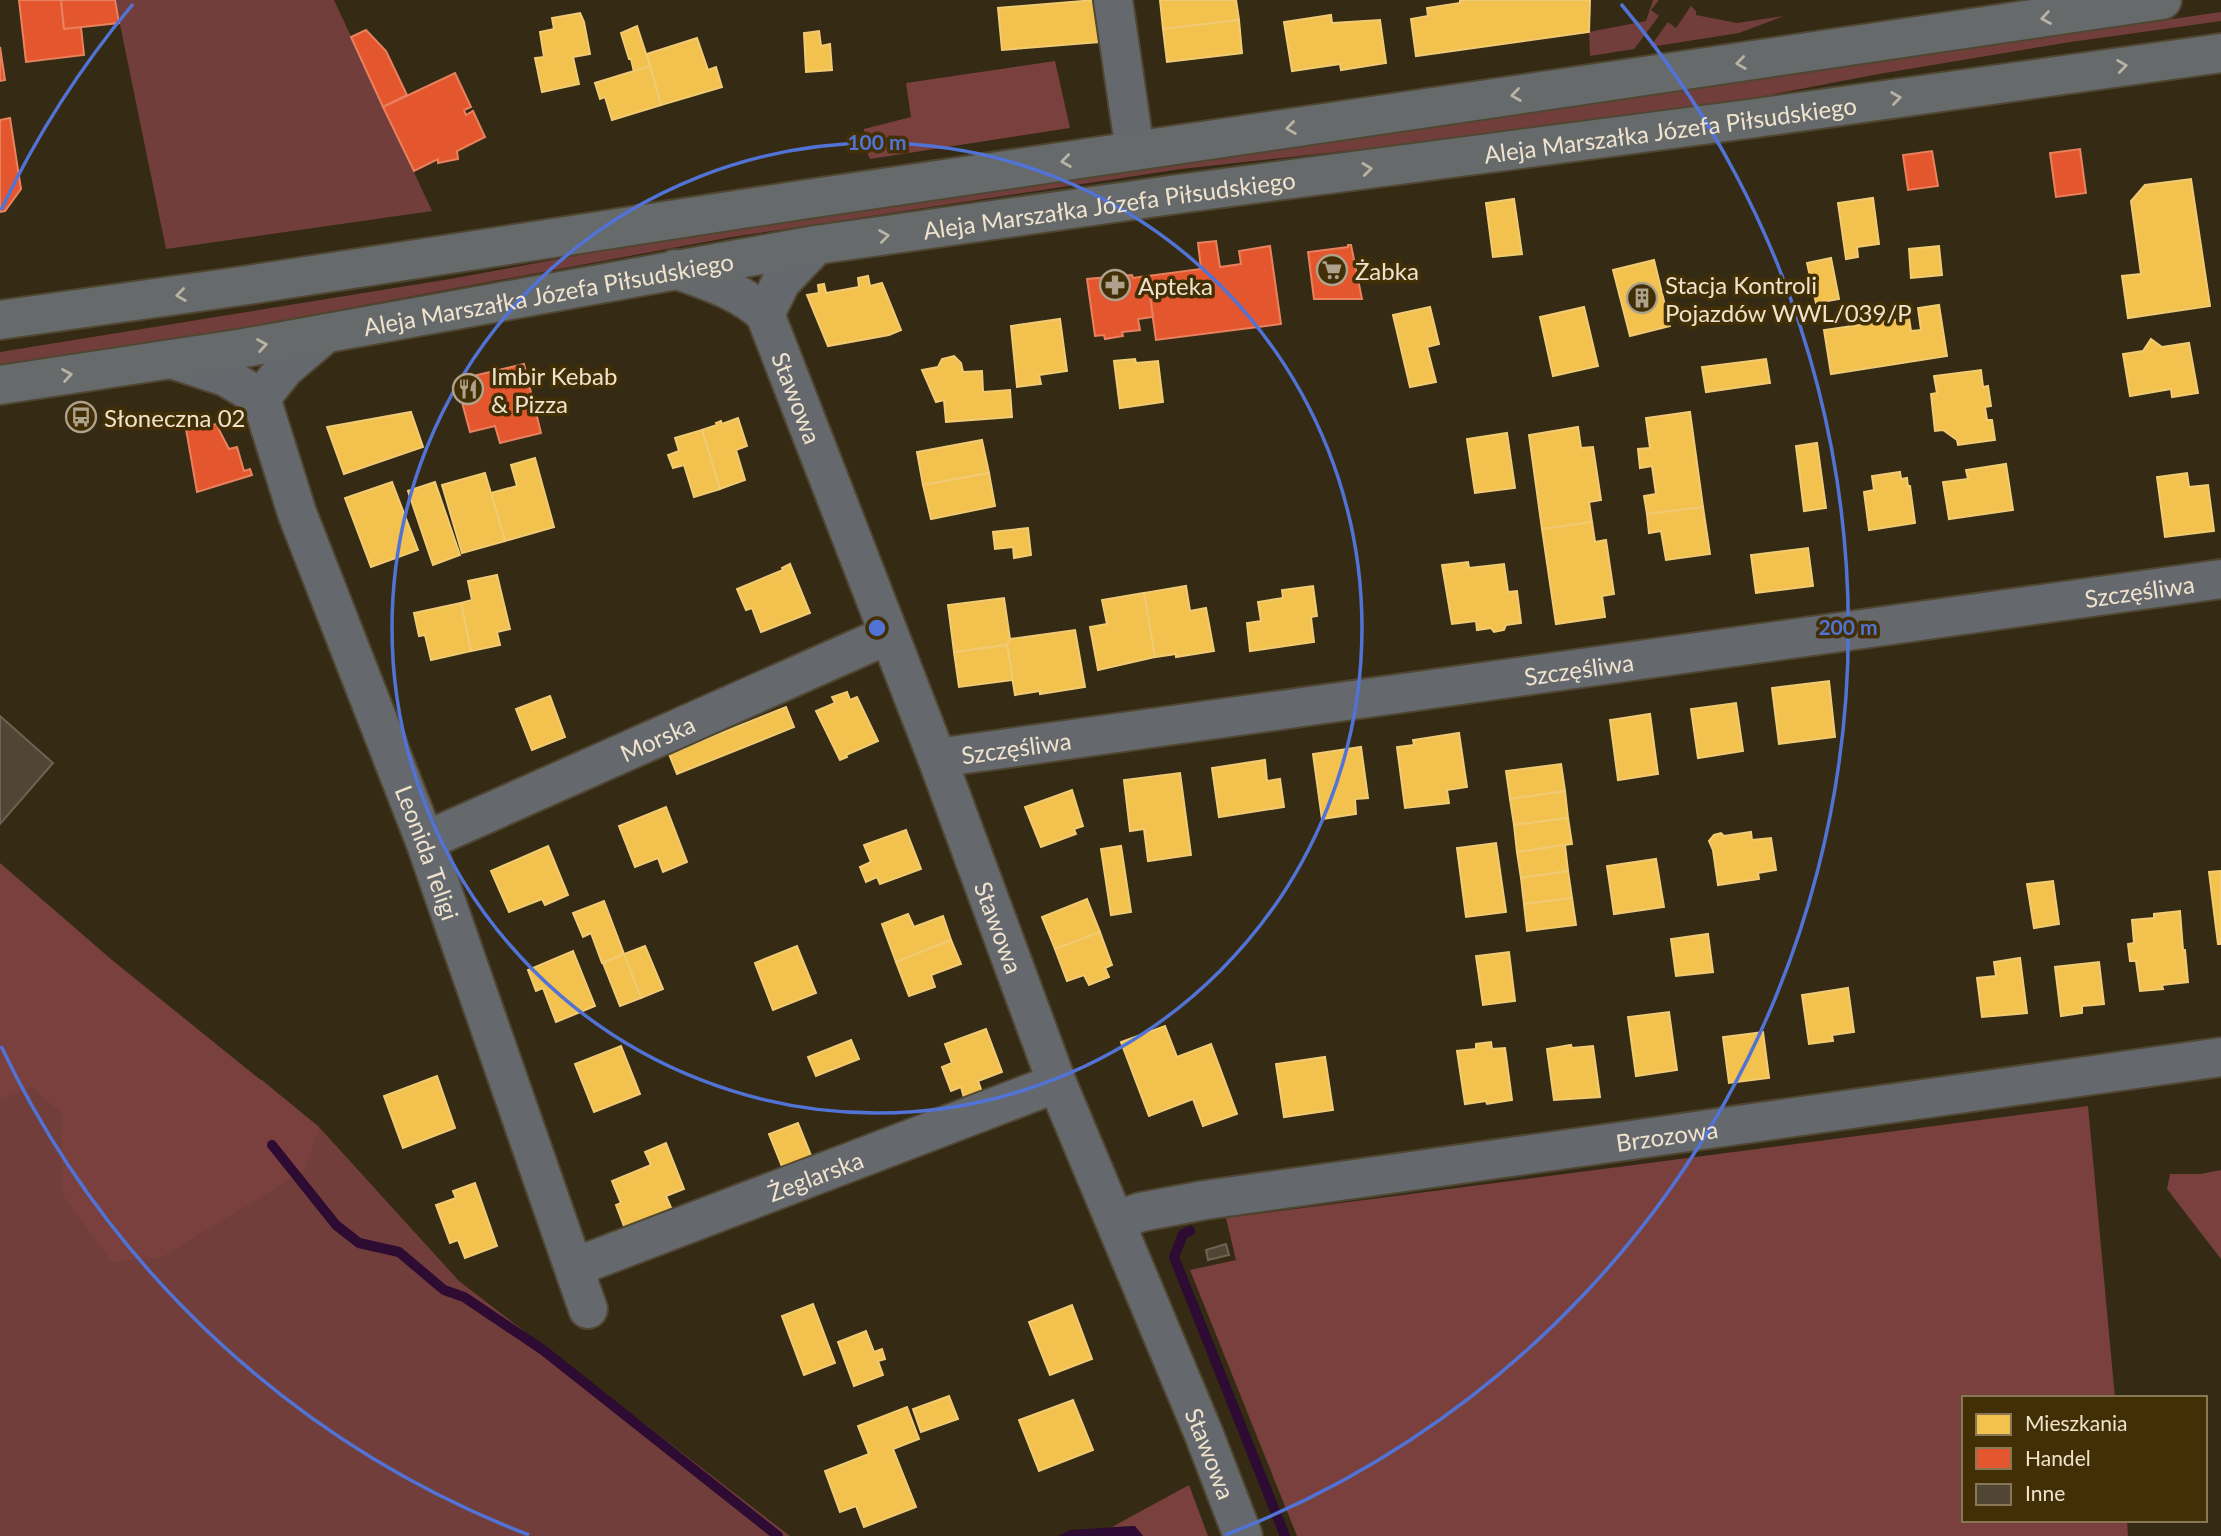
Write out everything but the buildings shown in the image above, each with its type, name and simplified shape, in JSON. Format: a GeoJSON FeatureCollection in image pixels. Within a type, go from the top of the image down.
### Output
{"type":"FeatureCollection","features":[{"type":"Feature","properties":{"kind":"main road","name":"Aleja Marszałka Józefa Piłsudskiego"},"geometry":{"type":"LineString","coordinates":[[0,320],[2162,0]]}},
{"type":"Feature","properties":{"kind":"main road","name":"Aleja Marszałka Józefa Piłsudskiego"},"geometry":{"type":"LineString","coordinates":[[0,385],[326,333],[816,245],[2221,53]]}},
{"type":"Feature","properties":{"kind":"street"},"geometry":{"type":"LineString","coordinates":[[1113,0],[1135,151]]}},
{"type":"Feature","properties":{"kind":"street"},"geometry":{"type":"LineString","coordinates":[[675,269],[732,290],[765,314],[781,282],[816,245]]}},
{"type":"Feature","properties":{"kind":"street","name":"Stawowa"},"geometry":{"type":"LineString","coordinates":[[765,314],[937,758],[1057,1083],[1116,1221],[1243,1536]]}},
{"type":"Feature","properties":{"kind":"street"},"geometry":{"type":"LineString","coordinates":[[170,359],[226,377],[261,398],[285,368],[326,333]]}},
{"type":"Feature","properties":{"kind":"street","name":"Leonida Teligi"},"geometry":{"type":"LineString","coordinates":[[261,398],[297,513],[425,841],[588,1309]]}},
{"type":"Feature","properties":{"kind":"street","name":"Szczęśliwa"},"geometry":{"type":"LineString","coordinates":[[937,758],[2221,579]]}},
{"type":"Feature","properties":{"kind":"street","name":"Morska"},"geometry":{"type":"LineString","coordinates":[[425,841],[888,635]]}},
{"type":"Feature","properties":{"kind":"street","name":"Brzozowa"},"geometry":{"type":"LineString","coordinates":[[1116,1221],[1141,1212],[1205,1200],[2221,1058]]}},
{"type":"Feature","properties":{"kind":"street","name":"Żeglarska"},"geometry":{"type":"LineString","coordinates":[[575,1267],[1057,1083]]}},
{"type":"Feature","properties":{"kind":"shaded area"},"geometry":{"type":"Polygon","coordinates":[[[115,0],[334,0],[432,211],[166,249],[115,0]]]}},
{"type":"Feature","properties":{"kind":"shaded area"},"geometry":{"type":"Polygon","coordinates":[[[1653,0],[1659,0],[1651,10],[1659,16],[1634,49],[1590,56],[1589,32],[1646,21],[1653,0]]]}},
{"type":"Feature","properties":{"kind":"shaded area"},"geometry":{"type":"Polygon","coordinates":[[[1691,6],[1696,15],[1737,23],[1784,16],[1739,33],[1650,47],[1668,22],[1676,28],[1691,6]]]}},
{"type":"Feature","properties":{"kind":"shaded area"},"geometry":{"type":"Polygon","coordinates":[[[2221,12],[2221,21],[2064,43],[1879,74],[1654,117],[1181,169],[732,237],[122,350],[0,368],[0,352],[450,279],[748,224],[2221,12]]]}},
{"type":"Feature","properties":{"kind":"shaded area"},"geometry":{"type":"Polygon","coordinates":[[[1055,61],[1070,128],[870,159],[866,150],[864,129],[911,117],[906,83],[1055,61]]]}},
{"type":"Feature","properties":{"kind":"shaded area"},"geometry":{"type":"Polygon","coordinates":[[[0,863],[112,960],[319,1127],[304,1171],[162,1257],[112,1262],[62,1194],[62,1114],[32,1086],[0,1101],[0,863]]]}},
{"type":"Feature","properties":{"kind":"shaded area"},"geometry":{"type":"Polygon","coordinates":[[[0,1013],[262,1080],[319,1127],[459,1281],[790,1536],[0,1536],[0,1013]]]}},
{"type":"Feature","properties":{"kind":"shaded area"},"geometry":{"type":"Polygon","coordinates":[[[2088,1106],[2115,1396],[1962,1396],[1962,1522],[2127,1522],[2128,1536],[1297,1536],[1190,1270],[1236,1260],[1226,1218],[2088,1106]]]}},
{"type":"Feature","properties":{"kind":"shaded area"},"geometry":{"type":"Polygon","coordinates":[[[2221,1170],[2221,1259],[2167,1189],[2170,1174],[2200,1174],[2221,1170]]]}},
{"type":"Feature","properties":{"kind":"shaded area"},"geometry":{"type":"Polygon","coordinates":[[[1189,1485],[1208,1536],[1143,1536],[1134,1526],[1112,1527],[1189,1485]]]}},
{"type":"Feature","properties":{"kind":"shaded area"},"geometry":{"type":"Polygon","coordinates":[[[1135,1526],[1143,1536],[1058,1536],[1070,1530],[1135,1526]]]}},
{"type":"Feature","properties":{"kind":"waterway"},"geometry":{"type":"LineString","coordinates":[[272,1145],[336,1225],[359,1243],[399,1252],[444,1290],[464,1297],[543,1350],[778,1536]]}},
{"type":"Feature","properties":{"kind":"waterway"},"geometry":{"type":"LineString","coordinates":[[1190,1231],[1183,1234],[1174,1257],[1285,1536]]}},
{"type":"Feature","properties":{"kind":"place","name":"Żabka"},"geometry":{"type":"Point","coordinates":[1332,270]}},
{"type":"Feature","properties":{"kind":"place","name":"Apteka"},"geometry":{"type":"Point","coordinates":[1115,285]}},
{"type":"Feature","properties":{"kind":"place","name":"Stacja Kontroli Pojazdów WWL/039/P"},"geometry":{"type":"Point","coordinates":[1642,298]}},
{"type":"Feature","properties":{"kind":"place","name":"Imbir Kebab & Pizza"},"geometry":{"type":"Point","coordinates":[468,389]}},
{"type":"Feature","properties":{"kind":"place","name":"Słoneczna 02"},"geometry":{"type":"Point","coordinates":[81,417]}}]}
